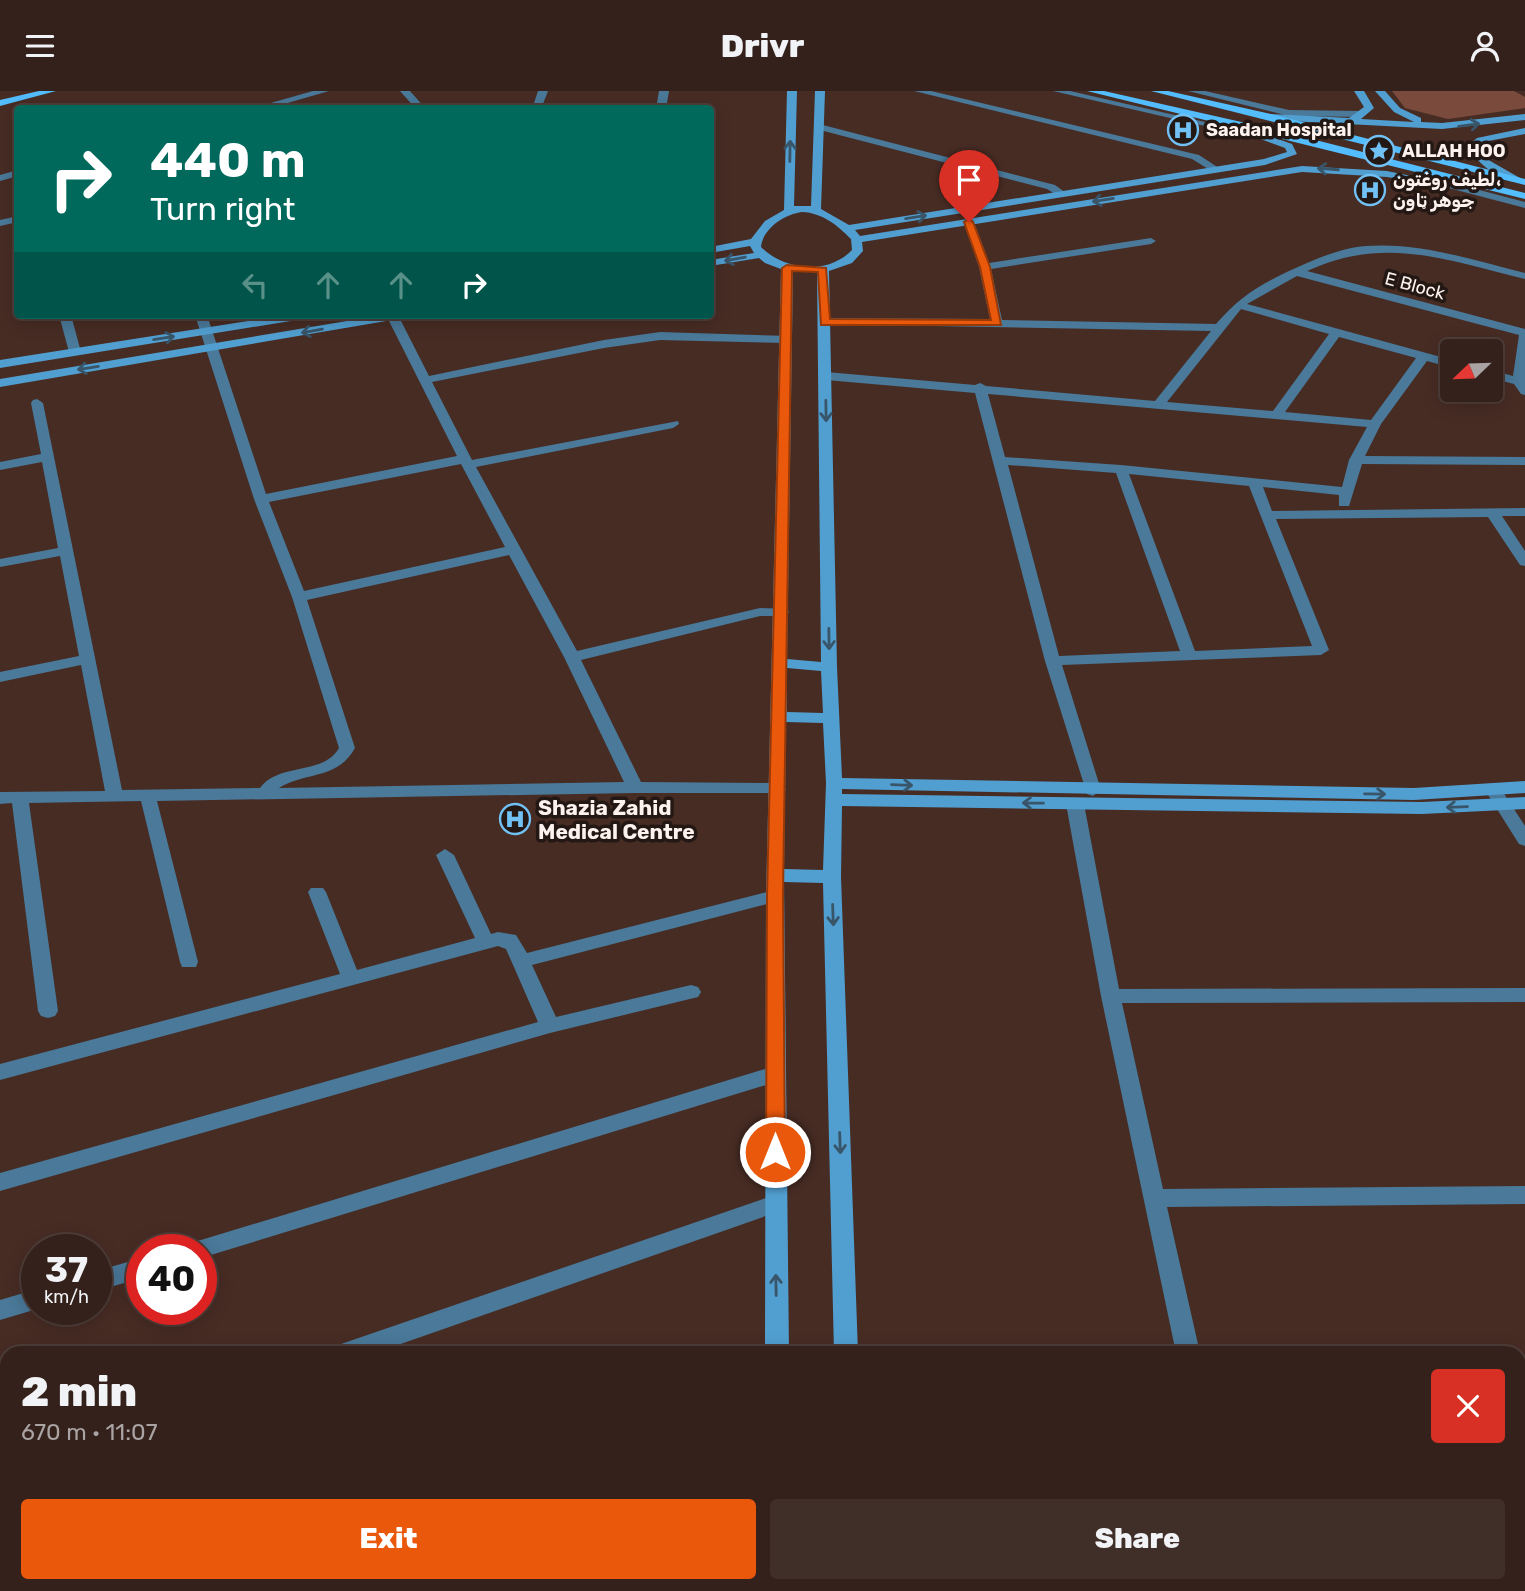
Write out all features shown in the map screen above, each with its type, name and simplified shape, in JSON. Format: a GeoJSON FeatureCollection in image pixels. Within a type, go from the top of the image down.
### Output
{"type":"FeatureCollection","features":[{"type":"Feature","properties":{"kind":"main road"},"geometry":{"type":"LineString","coordinates":[[0,103],[51,91]]}},
{"type":"Feature","properties":{"kind":"main road"},"geometry":{"type":"LineString","coordinates":[[1092,91],[1448,182],[1525,196]]}},
{"type":"Feature","properties":{"kind":"main road"},"geometry":{"type":"LineString","coordinates":[[1156,91],[1522,179]]}},
{"type":"Feature","properties":{"kind":"street"},"geometry":{"type":"LineString","coordinates":[[270,105],[324,91]]}},
{"type":"Feature","properties":{"kind":"street"},"geometry":{"type":"LineString","coordinates":[[405,91],[418,105]]}},
{"type":"Feature","properties":{"kind":"street"},"geometry":{"type":"LineString","coordinates":[[789,212],[792,91]]}},
{"type":"Feature","properties":{"kind":"street"},"geometry":{"type":"LineString","coordinates":[[816,210],[820,91]]}},
{"type":"Feature","properties":{"kind":"street"},"geometry":{"type":"LineString","coordinates":[[919,91],[1195,157],[1217,170]]}},
{"type":"Feature","properties":{"kind":"street"},"geometry":{"type":"LineString","coordinates":[[849,228],[1280,160],[1292,154],[1289,146],[1264,134],[1058,91]]}},
{"type":"Feature","properties":{"kind":"street"},"geometry":{"type":"LineString","coordinates":[[1193,91],[1289,113],[1357,117],[1431,126],[1469,125],[1525,117]]}},
{"type":"Feature","properties":{"kind":"street"},"geometry":{"type":"LineString","coordinates":[[1271,117],[1357,117],[1369,108],[1359,91]]}},
{"type":"Feature","properties":{"kind":"street"},"geometry":{"type":"LineString","coordinates":[[1380,91],[1397,110],[1431,126]]}},
{"type":"Feature","properties":{"kind":"street"},"geometry":{"type":"LineString","coordinates":[[819,127],[1051,187],[1061,193]]}},
{"type":"Feature","properties":{"kind":"street"},"geometry":{"type":"LineString","coordinates":[[1522,179],[1481,160],[1472,147],[1480,140],[1525,131]]}},
{"type":"Feature","properties":{"kind":"street"},"geometry":{"type":"LineString","coordinates":[[859,239],[1302,169],[1377,173],[1448,182],[1525,205]]}},
{"type":"Feature","properties":{"kind":"street"},"geometry":{"type":"LineString","coordinates":[[714,249],[755,242],[767,226],[789,212],[802,209],[816,210],[849,228],[859,239],[860,247],[851,258],[823,270],[787,268],[771,263],[760,255],[755,242]]}},
{"type":"Feature","properties":{"kind":"street"},"geometry":{"type":"LineString","coordinates":[[969,222],[985,267],[997,323]]}},
{"type":"Feature","properties":{"kind":"street"},"geometry":{"type":"LineString","coordinates":[[985,267],[1151,241]]}},
{"type":"Feature","properties":{"kind":"street","name":"E Block"},"geometry":{"type":"LineString","coordinates":[[1158,405],[1238,305],[1262,289],[1340,253],[1381,248],[1425,251],[1525,276]]}},
{"type":"Feature","properties":{"kind":"street"},"geometry":{"type":"LineString","coordinates":[[714,262],[760,255]]}},
{"type":"Feature","properties":{"kind":"street"},"geometry":{"type":"LineString","coordinates":[[778,1346],[775,896],[787,268]]}},
{"type":"Feature","properties":{"kind":"street"},"geometry":{"type":"LineString","coordinates":[[823,270],[829,667],[834,792],[832,877],[846,1346]]}},
{"type":"Feature","properties":{"kind":"street","name":"E Block"},"geometry":{"type":"LineString","coordinates":[[1296,272],[1525,333]]}},
{"type":"Feature","properties":{"kind":"street"},"geometry":{"type":"LineString","coordinates":[[1238,305],[1440,361]]}},
{"type":"Feature","properties":{"kind":"street"},"geometry":{"type":"LineString","coordinates":[[66,319],[75,352]]}},
{"type":"Feature","properties":{"kind":"street"},"geometry":{"type":"LineString","coordinates":[[202,319],[261,499],[299,597],[347,748],[345,754],[333,763],[275,782],[264,794]]}},
{"type":"Feature","properties":{"kind":"street"},"geometry":{"type":"LineString","coordinates":[[0,364],[285,319]]}},
{"type":"Feature","properties":{"kind":"street"},"geometry":{"type":"LineString","coordinates":[[0,383],[381,319]]}},
{"type":"Feature","properties":{"kind":"street"},"geometry":{"type":"LineString","coordinates":[[399,319],[466,462],[572,657],[635,787]]}},
{"type":"Feature","properties":{"kind":"street"},"geometry":{"type":"LineString","coordinates":[[825,322],[1218,328]]}},
{"type":"Feature","properties":{"kind":"street"},"geometry":{"type":"LineString","coordinates":[[1277,415],[1337,331]]}},
{"type":"Feature","properties":{"kind":"street"},"geometry":{"type":"LineString","coordinates":[[1503,378],[1522,386],[1525,333]]}},
{"type":"Feature","properties":{"kind":"street"},"geometry":{"type":"LineString","coordinates":[[426,380],[604,344],[660,336],[786,339]]}},
{"type":"Feature","properties":{"kind":"street"},"geometry":{"type":"LineString","coordinates":[[1341,513],[1356,460],[1375,424],[1424,356]]}},
{"type":"Feature","properties":{"kind":"street"},"geometry":{"type":"LineString","coordinates":[[826,376],[980,387],[1375,424]]}},
{"type":"Feature","properties":{"kind":"street"},"geometry":{"type":"LineString","coordinates":[[980,387],[1054,661],[1093,790]]}},
{"type":"Feature","properties":{"kind":"street"},"geometry":{"type":"LineString","coordinates":[[37,403],[115,797]]}},
{"type":"Feature","properties":{"kind":"street"},"geometry":{"type":"LineString","coordinates":[[261,499],[673,424]]}},
{"type":"Feature","properties":{"kind":"street"},"geometry":{"type":"LineString","coordinates":[[0,466],[48,457]]}},
{"type":"Feature","properties":{"kind":"street"},"geometry":{"type":"LineString","coordinates":[[1356,460],[1525,461]]}},
{"type":"Feature","properties":{"kind":"street"},"geometry":{"type":"LineString","coordinates":[[1000,461],[1121,469],[1348,492]]}},
{"type":"Feature","properties":{"kind":"street"},"geometry":{"type":"LineString","coordinates":[[1121,469],[1189,656]]}},
{"type":"Feature","properties":{"kind":"street"},"geometry":{"type":"LineString","coordinates":[[1054,661],[1321,650],[1254,482]]}},
{"type":"Feature","properties":{"kind":"street"},"geometry":{"type":"LineString","coordinates":[[1492,512],[1525,562]]}},
{"type":"Feature","properties":{"kind":"street"},"geometry":{"type":"LineString","coordinates":[[1268,515],[1525,512]]}},
{"type":"Feature","properties":{"kind":"street"},"geometry":{"type":"LineString","coordinates":[[299,597],[515,549]]}},
{"type":"Feature","properties":{"kind":"street"},"geometry":{"type":"LineString","coordinates":[[0,563],[68,550]]}},
{"type":"Feature","properties":{"kind":"street"},"geometry":{"type":"LineString","coordinates":[[572,657],[760,612],[782,612]]}},
{"type":"Feature","properties":{"kind":"street"},"geometry":{"type":"LineString","coordinates":[[0,677],[87,659]]}},
{"type":"Feature","properties":{"kind":"street"},"geometry":{"type":"LineString","coordinates":[[779,663],[829,667]]}},
{"type":"Feature","properties":{"kind":"street"},"geometry":{"type":"LineString","coordinates":[[778,717],[832,718]]}},
{"type":"Feature","properties":{"kind":"street"},"geometry":{"type":"LineString","coordinates":[[0,798],[635,787],[778,789]]}},
{"type":"Feature","properties":{"kind":"street"},"geometry":{"type":"LineString","coordinates":[[834,792],[1075,804],[1422,808],[1498,798],[1525,787]]}},
{"type":"Feature","properties":{"kind":"street"},"geometry":{"type":"LineString","coordinates":[[834,792],[1093,790],[1414,794],[1498,798],[1525,803]]}},
{"type":"Feature","properties":{"kind":"street"},"geometry":{"type":"LineString","coordinates":[[20,797],[48,1011]]}},
{"type":"Feature","properties":{"kind":"street"},"geometry":{"type":"LineString","coordinates":[[148,797],[189,962]]}},
{"type":"Feature","properties":{"kind":"street"},"geometry":{"type":"LineString","coordinates":[[1498,798],[1525,840]]}},
{"type":"Feature","properties":{"kind":"street"},"geometry":{"type":"LineString","coordinates":[[1075,804],[1111,996],[1187,1346]]}},
{"type":"Feature","properties":{"kind":"street"},"geometry":{"type":"LineString","coordinates":[[445,855],[485,941]]}},
{"type":"Feature","properties":{"kind":"street"},"geometry":{"type":"LineString","coordinates":[[776,875],[832,877]]}},
{"type":"Feature","properties":{"kind":"street"},"geometry":{"type":"LineString","coordinates":[[317,892],[351,979]]}},
{"type":"Feature","properties":{"kind":"street"},"geometry":{"type":"LineString","coordinates":[[522,961],[775,896]]}},
{"type":"Feature","properties":{"kind":"street"},"geometry":{"type":"LineString","coordinates":[[0,1072],[485,941],[509,940],[522,961],[550,1026]]}},
{"type":"Feature","properties":{"kind":"street"},"geometry":{"type":"LineString","coordinates":[[0,1182],[550,1026],[691,992]]}},
{"type":"Feature","properties":{"kind":"street"},"geometry":{"type":"LineString","coordinates":[[1111,996],[1525,995]]}},
{"type":"Feature","properties":{"kind":"street"},"geometry":{"type":"LineString","coordinates":[[217,1244],[775,1074]]}},
{"type":"Feature","properties":{"kind":"street"},"geometry":{"type":"LineString","coordinates":[[1156,1198],[1525,1195]]}},
{"type":"Feature","properties":{"kind":"street"},"geometry":{"type":"LineString","coordinates":[[364,1346],[775,1204]]}},
{"type":"Feature","properties":{"kind":"street"},"geometry":{"type":"LineString","coordinates":[[0,1310],[21,1304]]}},
{"type":"Feature","properties":{"kind":"shaded area"},"geometry":{"type":"Polygon","coordinates":[[[1392,91],[1514,91],[1525,97],[1525,108],[1448,119],[1405,108],[1392,91]]]}},
{"type":"Feature","properties":{"kind":"place","name":"Saadan Hospital"},"geometry":{"type":"Point","coordinates":[1183,130]}},
{"type":"Feature","properties":{"kind":"place","name":"ALLAH HOO"},"geometry":{"type":"Point","coordinates":[1379,151]}},
{"type":"Feature","properties":{"kind":"place","name":"لطیف روغتون، جوهر ټاون"},"geometry":{"type":"Point","coordinates":[1370,190]}},
{"type":"Feature","properties":{"kind":"place","name":"Shazia Zahid Medical Centre"},"geometry":{"type":"Point","coordinates":[515,819]}},
{"type":"Feature","properties":{"kind":"route"},"geometry":{"type":"LineString","coordinates":[[775,1152],[775,896],[787,268],[823,270],[825,322],[997,323],[985,267],[969,222]]}}]}
